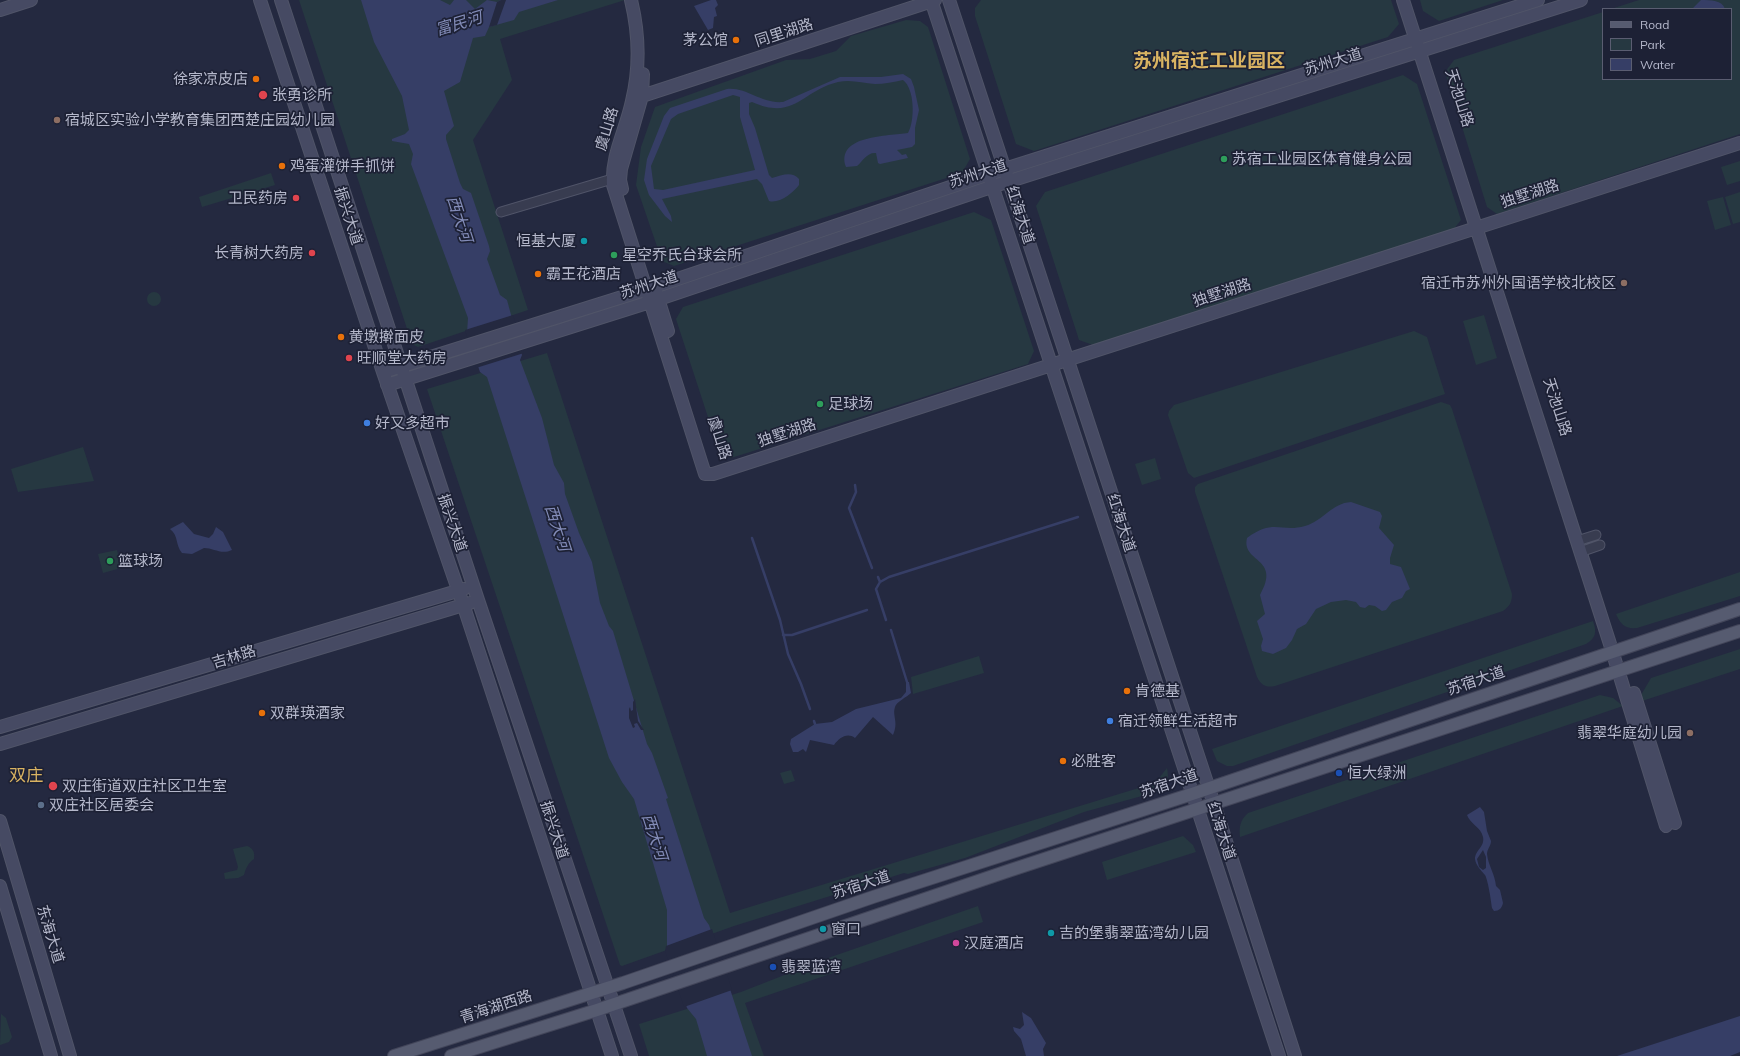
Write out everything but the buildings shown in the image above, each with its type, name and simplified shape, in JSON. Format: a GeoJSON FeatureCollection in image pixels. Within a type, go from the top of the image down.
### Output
{"type":"FeatureCollection","features":[{"type":"Feature","properties":{"kind":"main road","name":"苏宿大道"},"geometry":{"type":"LineString","coordinates":[[607,987],[623,983],[740,942],[1192,794],[1740,609]]}},
{"type":"Feature","properties":{"kind":"main road"},"geometry":{"type":"LineString","coordinates":[[451,1056],[614,1005],[1000,874],[1740,631]]}},
{"type":"Feature","properties":{"kind":"main road","name":"青海湖西路"},"geometry":{"type":"LineString","coordinates":[[394,1056],[607,987]]}},
{"type":"Feature","properties":{"kind":"street"},"geometry":{"type":"LineString","coordinates":[[0,10],[31,0]]}},
{"type":"Feature","properties":{"kind":"street","name":"振兴大道"},"geometry":{"type":"LineString","coordinates":[[260,0],[387,385],[463,604],[612,1056]]}},
{"type":"Feature","properties":{"kind":"street","name":"振兴大道"},"geometry":{"type":"LineString","coordinates":[[281,0],[406,378],[473,587],[631,1056]]}},
{"type":"Feature","properties":{"kind":"street","name":"虞山路"},"geometry":{"type":"LineString","coordinates":[[631,0],[637,37],[636,72],[632,102],[615,155],[616,177],[650,289],[713,474]]}},
{"type":"Feature","properties":{"kind":"street","name":"虞山路"},"geometry":{"type":"LineString","coordinates":[[616,177],[642,96],[644,36],[639,0]]}},
{"type":"Feature","properties":{"kind":"street","name":"同里湖路"},"geometry":{"type":"LineString","coordinates":[[642,96],[933,0]]}},
{"type":"Feature","properties":{"kind":"street","name":"红海大道"},"geometry":{"type":"LineString","coordinates":[[933,0],[991,180],[1053,364],[1197,810],[1279,1056]]}},
{"type":"Feature","properties":{"kind":"street","name":"红海大道"},"geometry":{"type":"LineString","coordinates":[[949,0],[1214,804],[1295,1056]]}},
{"type":"Feature","properties":{"kind":"street","name":"天池山路"},"geometry":{"type":"LineString","coordinates":[[1403,0],[1419,39],[1480,227],[1581,546],[1616,651],[1670,825]]}},
{"type":"Feature","properties":{"kind":"street","name":"天池山路"},"geometry":{"type":"LineString","coordinates":[[1410,0],[1419,39]]}},
{"type":"Feature","properties":{"kind":"street","name":"苏州大道"},"geometry":{"type":"LineString","coordinates":[[387,385],[654,301],[991,180],[1005,170],[1538,0]]}},
{"type":"Feature","properties":{"kind":"street","name":"苏州大道"},"geometry":{"type":"LineString","coordinates":[[383,372],[650,289],[991,180],[1009,181],[1581,0]]}},
{"type":"Feature","properties":{"kind":"street","name":"独墅湖路"},"geometry":{"type":"LineString","coordinates":[[713,474],[1740,144]]}},
{"type":"Feature","properties":{"kind":"street"},"geometry":{"type":"LineString","coordinates":[[501,212],[616,177]]}},
{"type":"Feature","properties":{"kind":"street"},"geometry":{"type":"LineString","coordinates":[[1581,546],[1596,535]]}},
{"type":"Feature","properties":{"kind":"street"},"geometry":{"type":"LineString","coordinates":[[1581,546],[1600,546]]}},
{"type":"Feature","properties":{"kind":"street","name":"吉林路"},"geometry":{"type":"LineString","coordinates":[[0,727],[458,590],[473,587]]}},
{"type":"Feature","properties":{"kind":"street","name":"吉林路"},"geometry":{"type":"LineString","coordinates":[[0,744],[478,600]]}},
{"type":"Feature","properties":{"kind":"street","name":"东海大道"},"geometry":{"type":"LineString","coordinates":[[0,821],[70,1056]]}},
{"type":"Feature","properties":{"kind":"street"},"geometry":{"type":"LineString","coordinates":[[0,886],[51,1056]]}},
{"type":"Feature","properties":{"kind":"green space"},"geometry":{"type":"Polygon","coordinates":[[[299,0],[625,0],[500,39],[512,80],[473,140],[528,310],[418,347],[412,344],[299,0]]]}},
{"type":"Feature","properties":{"kind":"green space"},"geometry":{"type":"Polygon","coordinates":[[[981,0],[1391,0],[1399,24],[1388,37],[1034,151],[1016,144],[975,16],[975,8],[981,0]]]}},
{"type":"Feature","properties":{"kind":"green space"},"geometry":{"type":"Polygon","coordinates":[[[1420,0],[1503,0],[1439,21],[1423,11],[1420,0]]]}},
{"type":"Feature","properties":{"kind":"green space"},"geometry":{"type":"Polygon","coordinates":[[[1639,0],[1740,0],[1740,134],[1497,214],[1487,207],[1445,72],[1454,60],[1602,12],[1602,80],[1732,80],[1732,8],[1614,8],[1639,0]]]}},
{"type":"Feature","properties":{"kind":"green space"},"geometry":{"type":"Polygon","coordinates":[[[906,20],[920,21],[928,27],[970,159],[962,173],[674,266],[662,261],[636,185],[641,147],[655,107],[786,60],[810,59],[836,51],[851,36],[906,20]]]}},
{"type":"Feature","properties":{"kind":"green space"},"geometry":{"type":"Polygon","coordinates":[[[1403,75],[1417,84],[1461,220],[1453,230],[1093,345],[1079,340],[1036,206],[1045,192],[1403,75]]]}},
{"type":"Feature","properties":{"kind":"green space"},"geometry":{"type":"Polygon","coordinates":[[[1740,161],[1740,181],[1727,185],[1721,167],[1740,161]]]}},
{"type":"Feature","properties":{"kind":"green space"},"geometry":{"type":"Polygon","coordinates":[[[271,173],[275,185],[202,207],[199,197],[271,173]]]}},
{"type":"Feature","properties":{"kind":"green space"},"geometry":{"type":"Polygon","coordinates":[[[1740,192],[1740,222],[1733,224],[1725,197],[1740,192]]]}},
{"type":"Feature","properties":{"kind":"green space"},"geometry":{"type":"Polygon","coordinates":[[[1723,197],[1731,225],[1715,230],[1707,201],[1723,197]]]}},
{"type":"Feature","properties":{"kind":"green space"},"geometry":{"type":"Polygon","coordinates":[[[974,212],[991,220],[1034,351],[1028,364],[731,458],[720,454],[676,319],[683,307],[974,212]]]}},
{"type":"Feature","properties":{"kind":"green space"},"geometry":{"type":"Polygon","coordinates":[[[154,292],[159,294],[161,299],[159,304],[154,306],[149,304],[147,299],[149,294],[154,292]]]}},
{"type":"Feature","properties":{"kind":"green space"},"geometry":{"type":"Polygon","coordinates":[[[1484,315],[1497,358],[1476,365],[1463,321],[1484,315]]]}},
{"type":"Feature","properties":{"kind":"green space"},"geometry":{"type":"Polygon","coordinates":[[[1414,331],[1427,337],[1445,394],[1194,478],[1188,473],[1168,415],[1169,411],[1174,405],[1414,331]]]}},
{"type":"Feature","properties":{"kind":"green space"},"geometry":{"type":"Polygon","coordinates":[[[547,353],[730,913],[1155,783],[1167,768],[1168,778],[1165,786],[1160,791],[1084,812],[965,858],[908,874],[904,873],[734,926],[622,966],[620,965],[427,389],[547,353]]]}},
{"type":"Feature","properties":{"kind":"green space"},"geometry":{"type":"Polygon","coordinates":[[[1441,402],[1450,405],[1452,409],[1512,594],[1510,604],[1503,611],[1275,686],[1269,687],[1264,685],[1257,677],[1195,492],[1195,487],[1198,484],[1441,402]]]}},
{"type":"Feature","properties":{"kind":"green space"},"geometry":{"type":"Polygon","coordinates":[[[83,447],[94,481],[18,492],[11,469],[83,447]]]}},
{"type":"Feature","properties":{"kind":"green space"},"geometry":{"type":"Polygon","coordinates":[[[1155,458],[1161,479],[1142,485],[1135,464],[1155,458]]]}},
{"type":"Feature","properties":{"kind":"green space","name":"篮球场"},"geometry":{"type":"Polygon","coordinates":[[[117,550],[121,568],[103,573],[98,554],[117,550]]]}},
{"type":"Feature","properties":{"kind":"green space"},"geometry":{"type":"Polygon","coordinates":[[[1740,572],[1740,596],[1637,628],[1629,628],[1624,626],[1616,614],[1740,572]]]}},
{"type":"Feature","properties":{"kind":"green space"},"geometry":{"type":"Polygon","coordinates":[[[1593,621],[1595,634],[1594,637],[1586,644],[1233,766],[1227,766],[1217,761],[1212,749],[1593,621]]]}},
{"type":"Feature","properties":{"kind":"green space"},"geometry":{"type":"Polygon","coordinates":[[[1740,649],[1740,669],[1642,701],[1641,695],[1651,678],[1740,649]]]}},
{"type":"Feature","properties":{"kind":"green space"},"geometry":{"type":"Polygon","coordinates":[[[979,656],[984,673],[913,694],[911,677],[979,656]]]}},
{"type":"Feature","properties":{"kind":"green space"},"geometry":{"type":"Polygon","coordinates":[[[1600,695],[1613,698],[1623,706],[1240,837],[1243,818],[1248,813],[1600,695]]]}},
{"type":"Feature","properties":{"kind":"green space"},"geometry":{"type":"Polygon","coordinates":[[[791,770],[795,781],[784,784],[780,773],[791,770]]]}},
{"type":"Feature","properties":{"kind":"green space"},"geometry":{"type":"Polygon","coordinates":[[[1183,836],[1193,845],[1196,852],[1107,880],[1102,862],[1183,836]]]}},
{"type":"Feature","properties":{"kind":"green space"},"geometry":{"type":"Polygon","coordinates":[[[247,846],[253,851],[254,859],[250,862],[244,875],[238,878],[225,879],[224,873],[237,870],[238,867],[233,849],[247,846]]]}},
{"type":"Feature","properties":{"kind":"green space"},"geometry":{"type":"Polygon","coordinates":[[[978,906],[983,922],[745,1003],[764,1056],[649,1056],[639,1024],[741,992],[828,958],[978,906]]]}},
{"type":"Feature","properties":{"kind":"green space"},"geometry":{"type":"Polygon","coordinates":[[[1,1014],[6,1018],[12,1037],[9,1042],[0,1045],[1,1014]]]}},
{"type":"Feature","properties":{"kind":"water"},"geometry":{"type":"Polygon","coordinates":[[[361,0],[440,0],[450,5],[454,0],[466,0],[475,9],[487,0],[497,2],[501,0],[558,0],[519,12],[514,20],[489,27],[485,36],[473,38],[460,82],[444,91],[454,126],[446,135],[446,139],[460,183],[463,189],[471,193],[489,246],[490,251],[487,259],[500,295],[507,300],[522,355],[520,360],[542,418],[554,465],[564,483],[565,494],[579,533],[592,562],[600,603],[609,626],[613,631],[647,744],[652,753],[668,798],[666,799],[704,918],[709,925],[752,1056],[707,1056],[696,1019],[687,1008],[667,951],[667,910],[634,799],[622,782],[609,758],[487,377],[480,372],[467,333],[468,318],[411,164],[413,154],[409,144],[392,141],[392,139],[405,134],[409,130],[402,96],[374,42],[361,0]]]}},
{"type":"Feature","properties":{"kind":"water"},"geometry":{"type":"Polygon","coordinates":[[[711,0],[716,0],[718,5],[715,8],[717,16],[714,17],[713,28],[708,30],[694,6],[711,0]]]}},
{"type":"Feature","properties":{"kind":"water"},"geometry":{"type":"Polygon","coordinates":[[[1701,0],[1712,0],[1719,2],[1725,8],[1693,8],[1701,0]]]}},
{"type":"Feature","properties":{"kind":"water"},"geometry":{"type":"Polygon","coordinates":[[[903,74],[911,79],[914,87],[919,110],[915,128],[915,144],[912,147],[897,150],[902,155],[906,154],[908,158],[880,164],[878,163],[876,153],[873,153],[868,155],[857,166],[846,167],[845,156],[848,149],[856,143],[866,139],[908,133],[912,121],[913,105],[910,90],[903,80],[875,84],[843,81],[825,86],[788,106],[778,108],[767,107],[752,102],[749,103],[749,114],[755,128],[769,175],[772,178],[790,174],[799,179],[799,185],[786,197],[773,202],[769,201],[762,184],[757,179],[662,199],[671,216],[672,222],[665,216],[649,195],[644,180],[647,159],[664,116],[670,108],[727,89],[741,90],[768,101],[783,102],[840,77],[881,77],[903,74]],[[733,95],[678,114],[671,119],[651,166],[654,189],[663,190],[755,170],[740,117],[740,97],[733,95]]]}},
{"type":"Feature","properties":{"kind":"water"},"geometry":{"type":"Polygon","coordinates":[[[1351,502],[1380,512],[1382,516],[1379,528],[1394,545],[1390,558],[1390,564],[1401,567],[1410,589],[1406,591],[1402,598],[1392,602],[1386,610],[1382,611],[1375,606],[1369,605],[1365,608],[1360,607],[1356,602],[1346,600],[1331,602],[1316,609],[1306,624],[1297,629],[1286,648],[1273,654],[1262,651],[1261,646],[1263,639],[1257,621],[1265,614],[1260,595],[1266,583],[1266,574],[1264,567],[1250,552],[1247,546],[1247,538],[1256,532],[1271,527],[1297,528],[1311,524],[1338,505],[1351,502]]]}},
{"type":"Feature","properties":{"kind":"water"},"geometry":{"type":"Polygon","coordinates":[[[183,522],[194,534],[209,538],[213,534],[216,527],[223,532],[232,550],[221,552],[204,548],[192,554],[182,553],[178,547],[175,535],[170,529],[183,522]]]}},
{"type":"Feature","properties":{"kind":"water"},"geometry":{"type":"Polygon","coordinates":[[[906,682],[909,682],[911,693],[899,701],[895,707],[895,730],[893,735],[873,717],[855,738],[852,736],[843,737],[834,745],[810,740],[806,752],[803,749],[798,752],[793,752],[790,744],[791,739],[815,724],[832,722],[856,709],[901,698],[906,692],[906,682]]]}},
{"type":"Feature","properties":{"kind":"water"},"geometry":{"type":"Polygon","coordinates":[[[1480,807],[1484,812],[1487,831],[1491,841],[1487,854],[1496,886],[1500,890],[1503,903],[1499,910],[1494,911],[1492,908],[1485,875],[1478,866],[1475,859],[1475,856],[1483,843],[1482,834],[1470,821],[1467,815],[1480,807]],[[1483,850],[1477,859],[1479,867],[1483,870],[1486,868],[1486,857],[1483,850]]]}},
{"type":"Feature","properties":{"kind":"water"},"geometry":{"type":"Polygon","coordinates":[[[1022,1012],[1031,1018],[1046,1043],[1043,1049],[1044,1056],[1026,1056],[1021,1039],[1014,1031],[1013,1027],[1020,1029],[1024,1025],[1022,1012]]]}},
{"type":"Feature","properties":{"kind":"water"},"geometry":{"type":"Polygon","coordinates":[[[1740,1016],[1740,1052],[1730,1056],[1617,1056],[1740,1016]]]}},
{"type":"Feature","properties":{"kind":"pier"},"geometry":{"type":"Polygon","coordinates":[[[506,0],[497,25],[489,27],[497,2],[506,0]]]}},
{"type":"Feature","properties":{"kind":"pier"},"geometry":{"type":"Polygon","coordinates":[[[513,315],[524,353],[476,368],[465,330],[513,315]]]}},
{"type":"Feature","properties":{"kind":"pier"},"geometry":{"type":"Polygon","coordinates":[[[635,699],[638,721],[644,730],[641,730],[637,723],[634,724],[635,727],[633,728],[629,718],[629,709],[630,707],[631,711],[633,710],[633,702],[635,699]]]}},
{"type":"Feature","properties":{"kind":"pier"},"geometry":{"type":"Polygon","coordinates":[[[712,929],[732,990],[684,1007],[665,951],[666,946],[712,929]]]}},
{"type":"Feature","properties":{"kind":"waterway"},"geometry":{"type":"LineString","coordinates":[[855,485],[856,492],[849,508],[872,568]]}},
{"type":"Feature","properties":{"kind":"waterway"},"geometry":{"type":"LineString","coordinates":[[886,620],[876,589],[880,582],[889,577],[1078,517]]}},
{"type":"Feature","properties":{"kind":"waterway"},"geometry":{"type":"LineString","coordinates":[[752,538],[780,620],[788,654],[810,709]]}},
{"type":"Feature","properties":{"kind":"waterway"},"geometry":{"type":"LineString","coordinates":[[878,577],[880,582]]}},
{"type":"Feature","properties":{"kind":"waterway"},"geometry":{"type":"LineString","coordinates":[[783,635],[792,635],[867,610]]}},
{"type":"Feature","properties":{"kind":"waterway"},"geometry":{"type":"LineString","coordinates":[[891,630],[907,682]]}},
{"type":"Feature","properties":{"kind":"place","name":"茅公馆"},"geometry":{"type":"Point","coordinates":[736,40]}},
{"type":"Feature","properties":{"kind":"place","name":"徐家凉皮店"},"geometry":{"type":"Point","coordinates":[256,79]}},
{"type":"Feature","properties":{"kind":"place","name":"张勇诊所"},"geometry":{"type":"Point","coordinates":[263,95]}},
{"type":"Feature","properties":{"kind":"place","name":"宿城区实验小学教育集团西楚庄园幼儿园"},"geometry":{"type":"Point","coordinates":[57,120]}},
{"type":"Feature","properties":{"kind":"place","name":"苏宿工业园区体育健身公园"},"geometry":{"type":"Point","coordinates":[1224,159]}},
{"type":"Feature","properties":{"kind":"place","name":"鸡蛋灌饼手抓饼"},"geometry":{"type":"Point","coordinates":[282,166]}},
{"type":"Feature","properties":{"kind":"place","name":"卫民药房"},"geometry":{"type":"Point","coordinates":[296,198]}},
{"type":"Feature","properties":{"kind":"place","name":"恒基大厦"},"geometry":{"type":"Point","coordinates":[584,241]}},
{"type":"Feature","properties":{"kind":"place","name":"长青树大药房"},"geometry":{"type":"Point","coordinates":[312,253]}},
{"type":"Feature","properties":{"kind":"place","name":"星空乔氏台球会所"},"geometry":{"type":"Point","coordinates":[614,255]}},
{"type":"Feature","properties":{"kind":"place","name":"霸王花酒店"},"geometry":{"type":"Point","coordinates":[538,274]}},
{"type":"Feature","properties":{"kind":"place","name":"宿迁市苏州外国语学校北校区"},"geometry":{"type":"Point","coordinates":[1624,283]}},
{"type":"Feature","properties":{"kind":"place","name":"黄墩擀面皮"},"geometry":{"type":"Point","coordinates":[341,337]}},
{"type":"Feature","properties":{"kind":"place","name":"旺顺堂大药房"},"geometry":{"type":"Point","coordinates":[349,358]}},
{"type":"Feature","properties":{"kind":"place","name":"足球场"},"geometry":{"type":"Point","coordinates":[820,404]}},
{"type":"Feature","properties":{"kind":"place","name":"好又多超市"},"geometry":{"type":"Point","coordinates":[367,423]}},
{"type":"Feature","properties":{"kind":"place","name":"篮球场"},"geometry":{"type":"Point","coordinates":[110,561]}},
{"type":"Feature","properties":{"kind":"place","name":"肯德基"},"geometry":{"type":"Point","coordinates":[1127,691]}},
{"type":"Feature","properties":{"kind":"place","name":"双群瑛酒家"},"geometry":{"type":"Point","coordinates":[262,713]}},
{"type":"Feature","properties":{"kind":"place","name":"宿迁领鲜生活超市"},"geometry":{"type":"Point","coordinates":[1110,721]}},
{"type":"Feature","properties":{"kind":"place","name":"翡翠华庭幼儿园"},"geometry":{"type":"Point","coordinates":[1690,733]}},
{"type":"Feature","properties":{"kind":"place","name":"必胜客"},"geometry":{"type":"Point","coordinates":[1063,761]}},
{"type":"Feature","properties":{"kind":"place","name":"恒大绿洲"},"geometry":{"type":"Point","coordinates":[1339,773]}},
{"type":"Feature","properties":{"kind":"place","name":"双庄街道双庄社区卫生室"},"geometry":{"type":"Point","coordinates":[53,786]}},
{"type":"Feature","properties":{"kind":"place","name":"双庄社区居委会"},"geometry":{"type":"Point","coordinates":[41,805]}},
{"type":"Feature","properties":{"kind":"place","name":"窗口"},"geometry":{"type":"Point","coordinates":[823,929]}},
{"type":"Feature","properties":{"kind":"place","name":"吉的堡翡翠蓝湾幼儿园"},"geometry":{"type":"Point","coordinates":[1051,933]}},
{"type":"Feature","properties":{"kind":"place","name":"汉庭酒店"},"geometry":{"type":"Point","coordinates":[956,943]}},
{"type":"Feature","properties":{"kind":"place","name":"翡翠蓝湾"},"geometry":{"type":"Point","coordinates":[773,967]}},
{"type":"Feature","properties":{"kind":"district","name":"苏州宿迁工业园区"},"geometry":{"type":"Point","coordinates":[1209,61]}},
{"type":"Feature","properties":{"kind":"district","name":"双庄"},"geometry":{"type":"Point","coordinates":[26,776]}},
{"type":"Feature","properties":{"kind":"water label","name":"富民河"},"geometry":{"type":"Point","coordinates":[459,24]}},
{"type":"Feature","properties":{"kind":"water label","name":"西大河"},"geometry":{"type":"Point","coordinates":[459,219]}},
{"type":"Feature","properties":{"kind":"water label","name":"西大河"},"geometry":{"type":"Point","coordinates":[557,528]}},
{"type":"Feature","properties":{"kind":"water label","name":"西大河"},"geometry":{"type":"Point","coordinates":[654,837]}}]}
